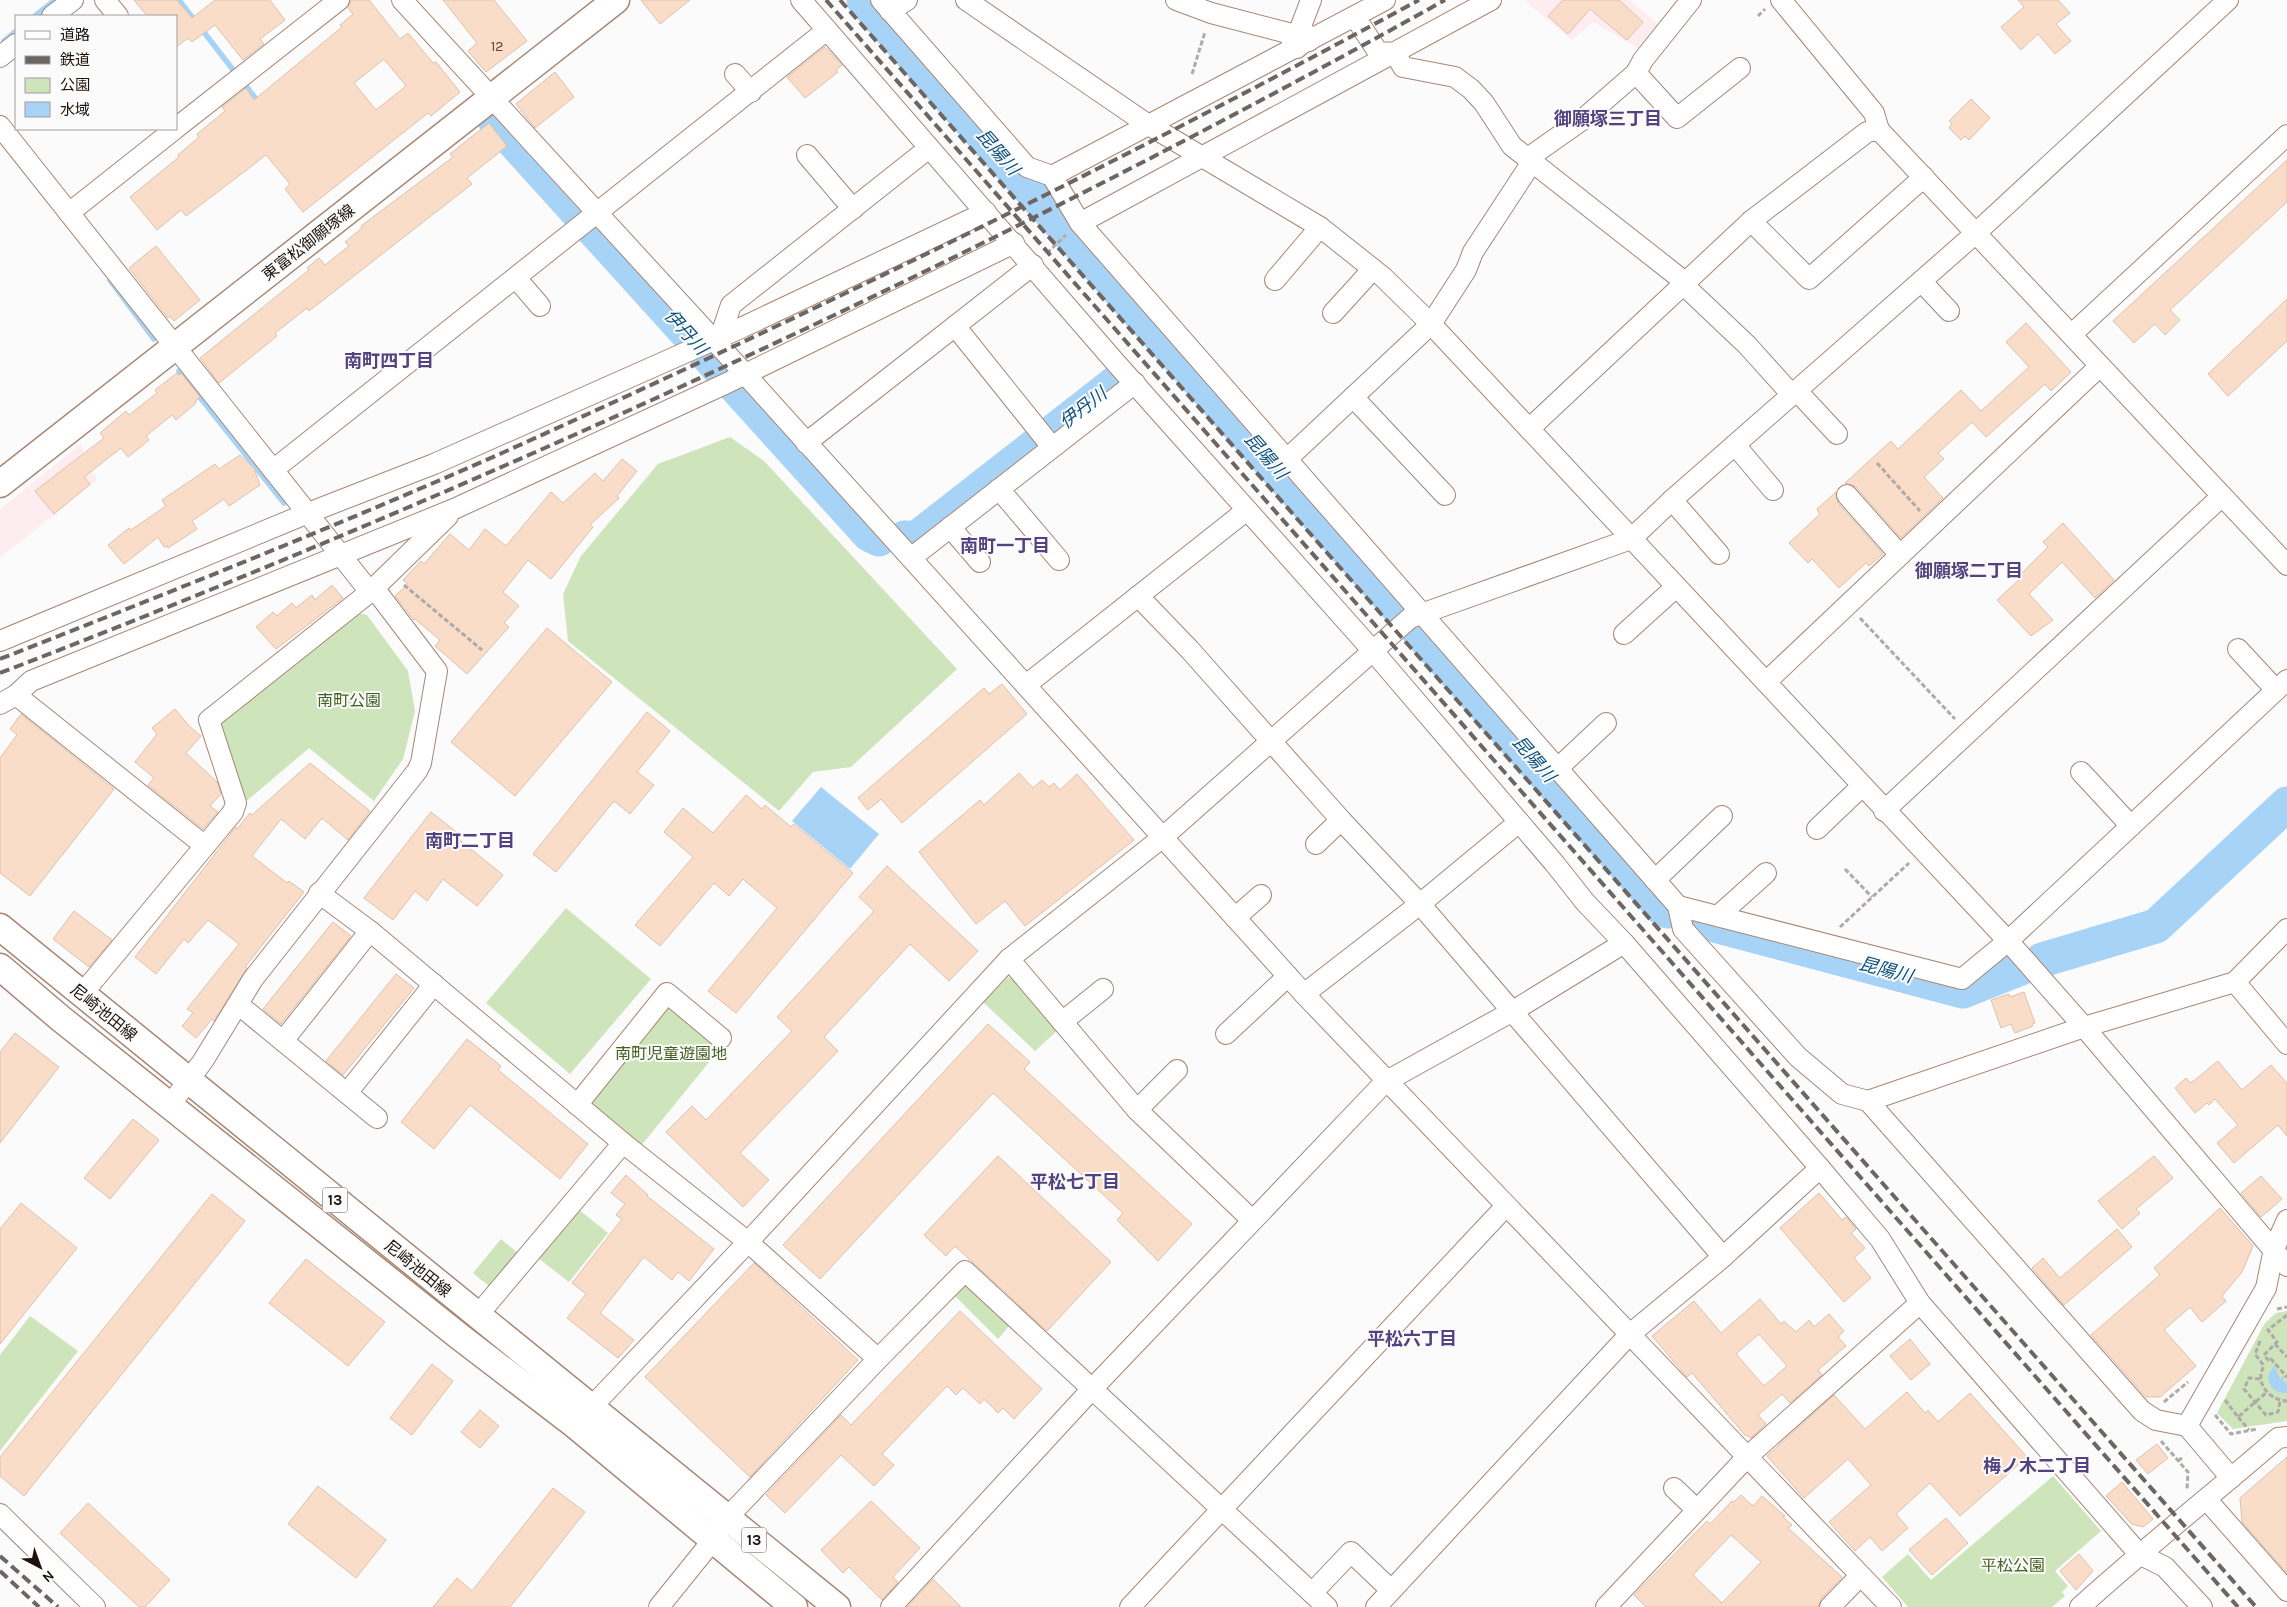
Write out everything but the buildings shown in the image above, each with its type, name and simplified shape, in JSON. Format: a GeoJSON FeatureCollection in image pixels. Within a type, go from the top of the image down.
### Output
{"type":"FeatureCollection","features":[{"type":"Feature","properties":{"kind":"main road","name":"東富松御願塚線"},"geometry":{"type":"LineString","coordinates":[[0,484],[616,0]]}},
{"type":"Feature","properties":{"kind":"main road","name":"尼崎池田線"},"geometry":{"type":"LineString","coordinates":[[0,927],[478,1316],[583,1417]]}},
{"type":"Feature","properties":{"kind":"main road","name":"尼崎池田線"},"geometry":{"type":"LineString","coordinates":[[1,971],[460,1337],[583,1417],[672,1471],[720,1529],[794,1607]]}},
{"type":"Feature","properties":{"kind":"main road","name":"尼崎池田線"},"geometry":{"type":"LineString","coordinates":[[720,1529],[837,1607]]}},
{"type":"Feature","properties":{"kind":"street"},"geometry":{"type":"LineString","coordinates":[[53,15],[73,0]]}},
{"type":"Feature","properties":{"kind":"street"},"geometry":{"type":"LineString","coordinates":[[105,0],[117,15]]}},
{"type":"Feature","properties":{"kind":"street"},"geometry":{"type":"LineString","coordinates":[[178,126],[339,0]]}},
{"type":"Feature","properties":{"kind":"street"},"geometry":{"type":"LineString","coordinates":[[402,0],[492,98],[590,218],[709,343],[736,379],[806,443],[1304,994],[1386,1082],[1890,1607]]}},
{"type":"Feature","properties":{"kind":"street"},"geometry":{"type":"LineString","coordinates":[[801,0],[1135,383],[1373,651],[1586,902],[1820,1168],[1880,1239],[1920,1303],[2139,1554],[2165,1567],[2202,1607]]}},
{"type":"Feature","properties":{"kind":"street"},"geometry":{"type":"LineString","coordinates":[[907,0],[885,5],[1027,167],[1052,176],[1080,223],[1678,906],[1682,929],[1798,1057],[1842,1094],[1868,1101],[2142,1411],[2158,1421],[2186,1426],[2232,1478]]}},
{"type":"Feature","properties":{"kind":"street"},"geometry":{"type":"LineString","coordinates":[[966,0],[1146,124],[1320,227],[1372,268],[1430,324],[1766,682],[1884,811],[2008,941],[2084,1027],[2287,1266]]}},
{"type":"Feature","properties":{"kind":"street"},"geometry":{"type":"LineString","coordinates":[[1176,0],[1211,13],[1288,33],[1303,45]]}},
{"type":"Feature","properties":{"kind":"street"},"geometry":{"type":"LineString","coordinates":[[1303,45],[1300,26],[1311,0]]}},
{"type":"Feature","properties":{"kind":"street"},"geometry":{"type":"LineString","coordinates":[[1052,176],[1146,124],[1303,45],[1385,0]]}},
{"type":"Feature","properties":{"kind":"street"},"geometry":{"type":"LineString","coordinates":[[1080,223],[1491,0]]}},
{"type":"Feature","properties":{"kind":"street"},"geometry":{"type":"LineString","coordinates":[[1286,460],[1430,324],[1466,270],[1473,252],[1530,160],[1582,120],[1636,74],[1643,60],[1691,0]]}},
{"type":"Feature","properties":{"kind":"street"},"geometry":{"type":"LineString","coordinates":[[1781,0],[1874,113],[1879,130],[1977,232],[2287,565]]}},
{"type":"Feature","properties":{"kind":"street"},"geometry":{"type":"LineString","coordinates":[[583,1417],[748,1242],[1009,959],[1163,837],[1410,618],[1631,539],[1672,500],[1977,232],[2228,0]]}},
{"type":"Feature","properties":{"kind":"street"},"geometry":{"type":"LineString","coordinates":[[1355,17],[1378,52],[1395,53]]}},
{"type":"Feature","properties":{"kind":"street"},"geometry":{"type":"LineString","coordinates":[[273,470],[827,30]]}},
{"type":"Feature","properties":{"kind":"street"},"geometry":{"type":"LineString","coordinates":[[0,57],[15,45]]}},
{"type":"Feature","properties":{"kind":"street"},"geometry":{"type":"LineString","coordinates":[[1395,53],[1403,68],[1454,77],[1471,89],[1484,103],[1512,146],[1685,282],[1690,291],[1837,434]]}},
{"type":"Feature","properties":{"kind":"street"},"geometry":{"type":"LineString","coordinates":[[1636,74],[1677,118],[1740,68]]}},
{"type":"Feature","properties":{"kind":"street"},"geometry":{"type":"LineString","coordinates":[[735,74],[751,92]]}},
{"type":"Feature","properties":{"kind":"street"},"geometry":{"type":"LineString","coordinates":[[0,126],[273,470],[437,671],[426,736],[420,764],[416,771],[319,893],[254,979],[239,1005],[170,1105]]}},
{"type":"Feature","properties":{"kind":"street"},"geometry":{"type":"LineString","coordinates":[[69,213],[173,130]]}},
{"type":"Feature","properties":{"kind":"street"},"geometry":{"type":"LineString","coordinates":[[1529,429],[1751,221],[1866,132],[1879,130]]}},
{"type":"Feature","properties":{"kind":"street"},"geometry":{"type":"LineString","coordinates":[[2072,334],[2287,135]]}},
{"type":"Feature","properties":{"kind":"street"},"geometry":{"type":"LineString","coordinates":[[709,343],[730,305],[930,148]]}},
{"type":"Feature","properties":{"kind":"street"},"geometry":{"type":"LineString","coordinates":[[807,155],[853,209]]}},
{"type":"Feature","properties":{"kind":"street"},"geometry":{"type":"LineString","coordinates":[[1751,221],[1809,279],[1924,177]]}},
{"type":"Feature","properties":{"kind":"street"},"geometry":{"type":"LineString","coordinates":[[0,641],[308,513],[434,464],[709,343],[986,212]]}},
{"type":"Feature","properties":{"kind":"street"},"geometry":{"type":"LineString","coordinates":[[1275,280],[1320,227]]}},
{"type":"Feature","properties":{"kind":"street"},"geometry":{"type":"LineString","coordinates":[[206,846],[8,700],[31,681],[454,509],[736,379],[1014,243]]}},
{"type":"Feature","properties":{"kind":"street"},"geometry":{"type":"LineString","coordinates":[[806,443],[1033,264]]}},
{"type":"Feature","properties":{"kind":"street"},"geometry":{"type":"LineString","coordinates":[[1334,313],[1372,268]]}},
{"type":"Feature","properties":{"kind":"street"},"geometry":{"type":"LineString","coordinates":[[516,278],[540,306]]}},
{"type":"Feature","properties":{"kind":"street"},"geometry":{"type":"LineString","coordinates":[[1922,281],[1949,311]]}},
{"type":"Feature","properties":{"kind":"street"},"geometry":{"type":"LineString","coordinates":[[955,326],[1052,447]]}},
{"type":"Feature","properties":{"kind":"street"},"geometry":{"type":"LineString","coordinates":[[1766,682],[2100,366]]}},
{"type":"Feature","properties":{"kind":"street"},"geometry":{"type":"LineString","coordinates":[[911,558],[1135,383]]}},
{"type":"Feature","properties":{"kind":"street"},"geometry":{"type":"LineString","coordinates":[[1353,397],[1445,495]]}},
{"type":"Feature","properties":{"kind":"street"},"geometry":{"type":"LineString","coordinates":[[1736,445],[1774,490]]}},
{"type":"Feature","properties":{"kind":"street"},"geometry":{"type":"LineString","coordinates":[[1000,489],[1059,560]]}},
{"type":"Feature","properties":{"kind":"street"},"geometry":{"type":"LineString","coordinates":[[1847,495],[1900,555]]}},
{"type":"Feature","properties":{"kind":"street"},"geometry":{"type":"LineString","coordinates":[[1884,811],[2222,496]]}},
{"type":"Feature","properties":{"kind":"street"},"geometry":{"type":"LineString","coordinates":[[1672,500],[1719,554]]}},
{"type":"Feature","properties":{"kind":"street"},"geometry":{"type":"LineString","coordinates":[[82,994],[233,812],[236,804],[209,720],[372,590],[454,509]]}},
{"type":"Feature","properties":{"kind":"street"},"geometry":{"type":"LineString","coordinates":[[1026,685],[1247,510]]}},
{"type":"Feature","properties":{"kind":"street"},"geometry":{"type":"LineString","coordinates":[[950,527],[980,562]]}},
{"type":"Feature","properties":{"kind":"street"},"geometry":{"type":"LineString","coordinates":[[1624,634],[1676,587]]}},
{"type":"Feature","properties":{"kind":"street"},"geometry":{"type":"LineString","coordinates":[[1138,596],[1420,904],[1723,1257]]}},
{"type":"Feature","properties":{"kind":"street"},"geometry":{"type":"LineString","coordinates":[[1678,906],[1962,980],[2008,941],[2282,685],[2238,650]]}},
{"type":"Feature","properties":{"kind":"street"},"geometry":{"type":"LineString","coordinates":[[1558,768],[1606,723]]}},
{"type":"Feature","properties":{"kind":"street"},"geometry":{"type":"LineString","coordinates":[[2081,772],[2130,826]]}},
{"type":"Feature","properties":{"kind":"street"},"geometry":{"type":"LineString","coordinates":[[1816,829],[1862,786]]}},
{"type":"Feature","properties":{"kind":"street"},"geometry":{"type":"LineString","coordinates":[[1655,880],[1722,816]]}},
{"type":"Feature","properties":{"kind":"street"},"geometry":{"type":"LineString","coordinates":[[1316,844],[1342,820]]}},
{"type":"Feature","properties":{"kind":"street"},"geometry":{"type":"LineString","coordinates":[[1304,994],[1420,904],[1519,822]]}},
{"type":"Feature","properties":{"kind":"street"},"geometry":{"type":"LineString","coordinates":[[1718,916],[1766,873]]}},
{"type":"Feature","properties":{"kind":"street"},"geometry":{"type":"LineString","coordinates":[[319,893],[434,984],[623,1144],[748,1242],[878,1359]]}},
{"type":"Feature","properties":{"kind":"street"},"geometry":{"type":"LineString","coordinates":[[1235,918],[1262,895]]}},
{"type":"Feature","properties":{"kind":"street"},"geometry":{"type":"LineString","coordinates":[[1868,1101],[2084,1027],[2235,982],[2287,929]]}},
{"type":"Feature","properties":{"kind":"street"},"geometry":{"type":"LineString","coordinates":[[283,1041],[370,932]]}},
{"type":"Feature","properties":{"kind":"street"},"geometry":{"type":"LineString","coordinates":[[891,1607],[1092,1389],[1386,1082],[1513,1011],[1624,943]]}},
{"type":"Feature","properties":{"kind":"street"},"geometry":{"type":"LineString","coordinates":[[1009,959],[1137,1110],[1252,1220]]}},
{"type":"Feature","properties":{"kind":"street"},"geometry":{"type":"LineString","coordinates":[[1226,1034],[1288,976]]}},
{"type":"Feature","properties":{"kind":"street"},"geometry":{"type":"LineString","coordinates":[[2235,982],[2287,1043]]}},
{"type":"Feature","properties":{"kind":"street"},"geometry":{"type":"LineString","coordinates":[[347,1092],[434,984]]}},
{"type":"Feature","properties":{"kind":"street"},"geometry":{"type":"LineString","coordinates":[[1062,1022],[1103,989]]}},
{"type":"Feature","properties":{"kind":"street"},"geometry":{"type":"LineString","coordinates":[[577,1105],[667,993],[721,1038]]}},
{"type":"Feature","properties":{"kind":"street"},"geometry":{"type":"LineString","coordinates":[[239,1005],[377,1118]]}},
{"type":"Feature","properties":{"kind":"street"},"geometry":{"type":"LineString","coordinates":[[1137,1110],[1177,1070]]}},
{"type":"Feature","properties":{"kind":"street"},"geometry":{"type":"LineString","coordinates":[[478,1316],[623,1144]]}},
{"type":"Feature","properties":{"kind":"street"},"geometry":{"type":"LineString","coordinates":[[1376,1607],[1629,1335],[1723,1257],[1820,1168]]}},
{"type":"Feature","properties":{"kind":"street"},"geometry":{"type":"LineString","coordinates":[[1130,1607],[1506,1206]]}},
{"type":"Feature","properties":{"kind":"street"},"geometry":{"type":"LineString","coordinates":[[2186,1426],[2266,1288],[2274,1249],[2287,1220]]}},
{"type":"Feature","properties":{"kind":"street"},"geometry":{"type":"LineString","coordinates":[[659,1607],[720,1529],[878,1359],[966,1271],[1223,1508],[1327,1607]]}},
{"type":"Feature","properties":{"kind":"street"},"geometry":{"type":"LineString","coordinates":[[1606,1607],[1747,1457],[1920,1303]]}},
{"type":"Feature","properties":{"kind":"street"},"geometry":{"type":"LineString","coordinates":[[2080,1607],[2139,1554],[2207,1500],[2278,1438],[2287,1437]]}},
{"type":"Feature","properties":{"kind":"street"},"geometry":{"type":"LineString","coordinates":[[1674,1488],[1697,1510]]}},
{"type":"Feature","properties":{"kind":"street"},"geometry":{"type":"LineString","coordinates":[[2207,1500],[2287,1591]]}},
{"type":"Feature","properties":{"kind":"street"},"geometry":{"type":"LineString","coordinates":[[0,1514],[95,1607]]}},
{"type":"Feature","properties":{"kind":"street"},"geometry":{"type":"LineString","coordinates":[[1312,1593],[1351,1552],[1391,1590]]}},
{"type":"Feature","properties":{"kind":"street"},"geometry":{"type":"LineString","coordinates":[[1830,1607],[1860,1576]]}},
{"type":"Feature","properties":{"kind":"path"},"geometry":{"type":"LineString","coordinates":[[1192,74],[1211,13]]}},
{"type":"Feature","properties":{"kind":"path"},"geometry":{"type":"LineString","coordinates":[[1033,264],[1080,223]]}},
{"type":"Feature","properties":{"kind":"path"},"geometry":{"type":"LineString","coordinates":[[1877,463],[1932,524]]}},
{"type":"Feature","properties":{"kind":"path"},"geometry":{"type":"LineString","coordinates":[[390,574],[482,650]]}},
{"type":"Feature","properties":{"kind":"path"},"geometry":{"type":"LineString","coordinates":[[1865,622],[1948,710]]}},
{"type":"Feature","properties":{"kind":"path"},"geometry":{"type":"LineString","coordinates":[[1823,943],[1922,851]]}},
{"type":"Feature","properties":{"kind":"path"},"geometry":{"type":"LineString","coordinates":[[1845,869],[1872,898]]}},
{"type":"Feature","properties":{"kind":"path"},"geometry":{"type":"LineString","coordinates":[[2272,1312],[2287,1307]]}},
{"type":"Feature","properties":{"kind":"path"},"geometry":{"type":"LineString","coordinates":[[2287,1314],[2268,1330],[2277,1342],[2275,1344],[2287,1358]]}},
{"type":"Feature","properties":{"kind":"path"},"geometry":{"type":"LineString","coordinates":[[2255,1332],[2261,1340],[2255,1354],[2264,1366],[2260,1379],[2267,1392],[2280,1401],[2287,1401]]}},
{"type":"Feature","properties":{"kind":"path"},"geometry":{"type":"LineString","coordinates":[[2275,1344],[2264,1355],[2269,1361],[2271,1359],[2287,1377]]}},
{"type":"Feature","properties":{"kind":"path"},"geometry":{"type":"LineString","coordinates":[[2260,1379],[2249,1378],[2244,1389],[2266,1415],[2278,1412],[2280,1401]]}},
{"type":"Feature","properties":{"kind":"path"},"geometry":{"type":"LineString","coordinates":[[2238,1417],[2267,1392]]}},
{"type":"Feature","properties":{"kind":"path"},"geometry":{"type":"LineString","coordinates":[[2218,1405],[2222,1397],[2249,1430]]}},
{"type":"Feature","properties":{"kind":"path"},"geometry":{"type":"LineString","coordinates":[[2214,1414],[2230,1434],[2258,1428]]}},
{"type":"Feature","properties":{"kind":"path"},"geometry":{"type":"LineString","coordinates":[[2157,1437],[2188,1472]]}},
{"type":"Feature","properties":{"kind":"path"},"geometry":{"type":"LineString","coordinates":[[2178,1461],[2183,1457]]}},
{"type":"Feature","properties":{"kind":"shaded area"},"geometry":{"type":"Polygon","coordinates":[[[1529,0],[1630,0],[1662,28],[1643,51],[1593,22],[1572,40],[1526,2],[1529,0]]]}},
{"type":"Feature","properties":{"kind":"shaded area"},"geometry":{"type":"Polygon","coordinates":[[[81,444],[97,480],[0,558],[0,509],[81,444]]]}},
{"type":"Feature","properties":{"kind":"green space"},"geometry":{"type":"Polygon","coordinates":[[[730,437],[764,461],[957,669],[851,767],[813,772],[779,811],[568,641],[563,594],[581,556],[658,464],[730,437]]]}},
{"type":"Feature","properties":{"kind":"green space","name":"南町公園"},"geometry":{"type":"Polygon","coordinates":[[[358,613],[367,615],[408,671],[415,711],[403,759],[374,801],[309,748],[243,804],[220,721],[358,613]]]}},
{"type":"Feature","properties":{"kind":"green space"},"geometry":{"type":"Polygon","coordinates":[[[566,908],[651,979],[570,1074],[486,1003],[566,908]]]}},
{"type":"Feature","properties":{"kind":"green space"},"geometry":{"type":"Polygon","coordinates":[[[1008,977],[1019,982],[1057,1031],[1035,1051],[983,1002],[1008,977]]]}},
{"type":"Feature","properties":{"kind":"green space","name":"南町児童遊園地"},"geometry":{"type":"Polygon","coordinates":[[[664,1003],[723,1045],[640,1147],[589,1106],[664,1003]]]}},
{"type":"Feature","properties":{"kind":"green space"},"geometry":{"type":"Polygon","coordinates":[[[578,1209],[608,1233],[569,1282],[538,1258],[578,1209]]]}},
{"type":"Feature","properties":{"kind":"green space"},"geometry":{"type":"Polygon","coordinates":[[[501,1239],[518,1253],[490,1287],[473,1273],[501,1239]]]}},
{"type":"Feature","properties":{"kind":"green space"},"geometry":{"type":"Polygon","coordinates":[[[967,1283],[1010,1325],[998,1339],[952,1293],[967,1283]]]}},
{"type":"Feature","properties":{"kind":"green space"},"geometry":{"type":"Polygon","coordinates":[[[2287,1311],[2287,1421],[2233,1429],[2217,1413],[2265,1323],[2276,1313],[2287,1311]]]}},
{"type":"Feature","properties":{"kind":"green space"},"geometry":{"type":"Polygon","coordinates":[[[30,1316],[78,1351],[0,1451],[0,1355],[30,1316]]]}},
{"type":"Feature","properties":{"kind":"green space","name":"平松公園"},"geometry":{"type":"Polygon","coordinates":[[[2053,1476],[2101,1531],[2055,1571],[2068,1586],[2062,1592],[2065,1596],[2052,1607],[1908,1607],[1882,1577],[1908,1554],[1931,1580],[2053,1476]]]}},
{"type":"Feature","properties":{"kind":"water"},"geometry":{"type":"Polygon","coordinates":[[[821,787],[879,834],[850,869],[792,821],[821,787]]]}},
{"type":"Feature","properties":{"kind":"water"},"geometry":{"type":"Polygon","coordinates":[[[2274,1365],[2280,1379],[2287,1374],[2283,1380],[2287,1384],[2287,1393],[2276,1391],[2270,1383],[2268,1376],[2274,1365]]]}},
{"type":"Feature","properties":{"kind":"waterway"},"geometry":{"type":"LineString","coordinates":[[36,15],[55,0]]}},
{"type":"Feature","properties":{"kind":"waterway"},"geometry":{"type":"LineString","coordinates":[[179,0],[234,71]]}},
{"type":"Feature","properties":{"kind":"waterway","name":"昆陽川"},"geometry":{"type":"LineString","coordinates":[[864,0],[1664,910],[1668,911]]}},
{"type":"Feature","properties":{"kind":"waterway"},"geometry":{"type":"LineString","coordinates":[[4,41],[15,32]]}},
{"type":"Feature","properties":{"kind":"waterway"},"geometry":{"type":"LineString","coordinates":[[246,86],[260,104]]}},
{"type":"Feature","properties":{"kind":"waterway","name":"伊丹川"},"geometry":{"type":"LineString","coordinates":[[496,122],[869,534],[879,539]]}},
{"type":"Feature","properties":{"kind":"waterway"},"geometry":{"type":"LineString","coordinates":[[110,280],[154,339]]}},
{"type":"Feature","properties":{"kind":"waterway"},"geometry":{"type":"LineString","coordinates":[[179,371],[284,503]]}},
{"type":"Feature","properties":{"kind":"waterway","name":"伊丹川"},"geometry":{"type":"LineString","coordinates":[[905,538],[917,538],[1118,381]]}},
{"type":"Feature","properties":{"kind":"waterway","name":"昆陽川"},"geometry":{"type":"LineString","coordinates":[[2042,960],[2156,926],[2287,804]]}},
{"type":"Feature","properties":{"kind":"waterway","name":"昆陽川"},"geometry":{"type":"LineString","coordinates":[[1692,919],[1963,991],[2021,968]]}},
{"type":"Feature","properties":{"kind":"railway"},"geometry":{"type":"LineString","coordinates":[[826,0],[2238,1607]]}},
{"type":"Feature","properties":{"kind":"railway"},"geometry":{"type":"LineString","coordinates":[[840,0],[2256,1607]]}},
{"type":"Feature","properties":{"kind":"railway"},"geometry":{"type":"LineString","coordinates":[[0,659],[378,507],[618,400],[965,235],[1193,120],[1419,0]]}},
{"type":"Feature","properties":{"kind":"railway"},"geometry":{"type":"LineString","coordinates":[[0,673],[370,524],[734,362],[915,276],[1093,188],[1445,0]]}},
{"type":"Feature","properties":{"kind":"railway"},"geometry":{"type":"LineString","coordinates":[[0,1556],[58,1607]]}},
{"type":"Feature","properties":{"kind":"railway"},"geometry":{"type":"LineString","coordinates":[[0,1571],[39,1607]]}},
{"type":"Feature","properties":{"kind":"district","name":"御願塚三丁目"},"geometry":{"type":"Point","coordinates":[1608,119]}},
{"type":"Feature","properties":{"kind":"district","name":"南町四丁目"},"geometry":{"type":"Point","coordinates":[389,361]}},
{"type":"Feature","properties":{"kind":"district","name":"南町一丁目"},"geometry":{"type":"Point","coordinates":[1005,546]}},
{"type":"Feature","properties":{"kind":"district","name":"御願塚二丁目"},"geometry":{"type":"Point","coordinates":[1969,571]}},
{"type":"Feature","properties":{"kind":"district","name":"南町二丁目"},"geometry":{"type":"Point","coordinates":[470,841]}},
{"type":"Feature","properties":{"kind":"district","name":"平松七丁目"},"geometry":{"type":"Point","coordinates":[1075,1182]}},
{"type":"Feature","properties":{"kind":"district","name":"平松六丁目"},"geometry":{"type":"Point","coordinates":[1412,1339]}},
{"type":"Feature","properties":{"kind":"district","name":"梅ノ木二丁目"},"geometry":{"type":"Point","coordinates":[2037,1466]}}]}
